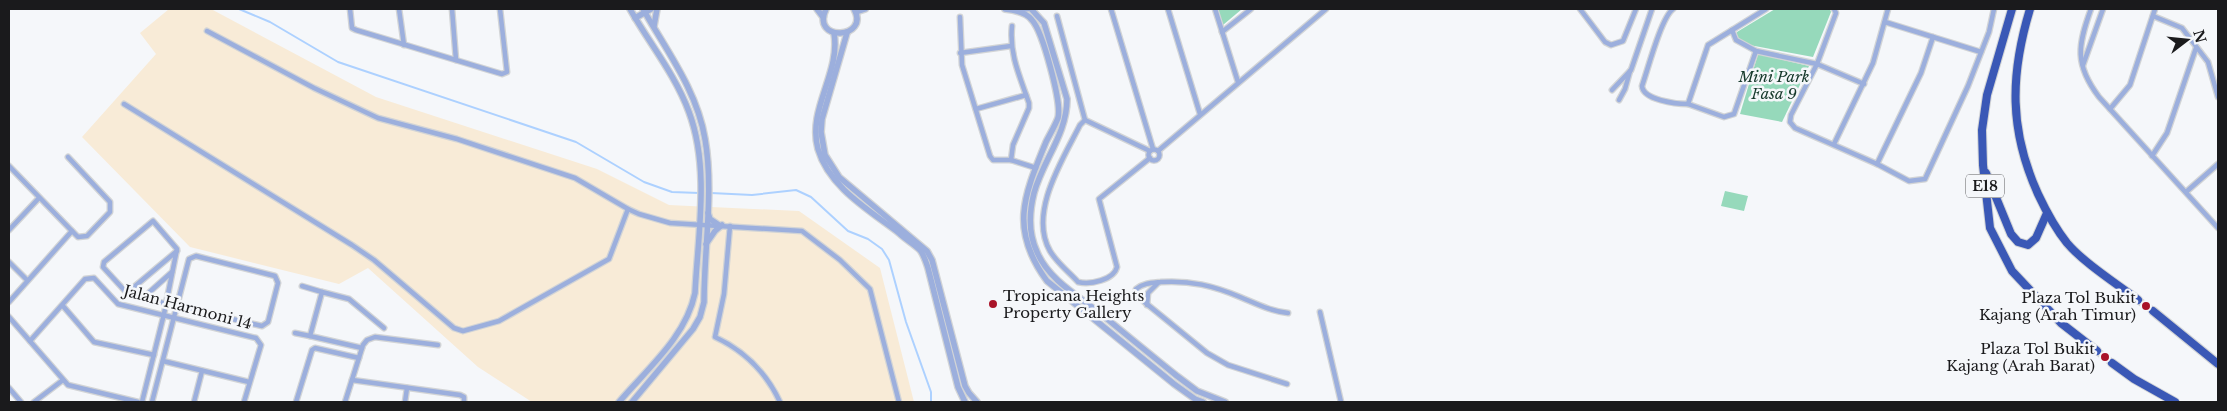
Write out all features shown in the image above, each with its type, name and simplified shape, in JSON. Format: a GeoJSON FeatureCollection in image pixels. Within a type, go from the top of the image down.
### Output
{"type":"FeatureCollection","features":[{"type":"Feature","properties":{"kind":"highway","name":"E18"},"geometry":{"type":"LineString","coordinates":[[2012,9],[1988,95],[1982,130],[1982,165],[1990,228],[2012,271],[2061,323],[2097,351]]}},
{"type":"Feature","properties":{"kind":"highway"},"geometry":{"type":"LineString","coordinates":[[2030,9],[2016,66],[2014,101],[2018,132],[2027,170],[2047,213],[2067,243],[2077,253],[2138,300]]}},
{"type":"Feature","properties":{"kind":"highway"},"geometry":{"type":"LineString","coordinates":[[1982,165],[2011,234],[2018,242],[2028,245],[2034,242],[2047,213]]}},
{"type":"Feature","properties":{"kind":"highway"},"geometry":{"type":"LineString","coordinates":[[2153,311],[2218,364]]}},
{"type":"Feature","properties":{"kind":"highway"},"geometry":{"type":"LineString","coordinates":[[2112,363],[2134,379],[2175,402]]}},
{"type":"Feature","properties":{"kind":"street"},"geometry":{"type":"LineString","coordinates":[[350,9],[352,28],[356,30],[502,74],[506,72],[500,9]]}},
{"type":"Feature","properties":{"kind":"street"},"geometry":{"type":"LineString","coordinates":[[399,9],[404,44]]}},
{"type":"Feature","properties":{"kind":"street"},"geometry":{"type":"LineString","coordinates":[[452,9],[456,60]]}},
{"type":"Feature","properties":{"kind":"street"},"geometry":{"type":"LineString","coordinates":[[619,402],[681,330],[688,317],[695,293],[701,175],[698,141],[688,110],[669,70],[635,18],[632,9]]}},
{"type":"Feature","properties":{"kind":"street"},"geometry":{"type":"LineString","coordinates":[[654,27],[657,9]]}},
{"type":"Feature","properties":{"kind":"street"},"geometry":{"type":"LineString","coordinates":[[817,9],[823,17]]}},
{"type":"Feature","properties":{"kind":"street"},"geometry":{"type":"LineString","coordinates":[[826,9],[823,17],[824,24],[834,33],[835,42],[833,60],[815,135],[823,163],[838,184],[920,250],[928,268],[958,387],[966,402]]}},
{"type":"Feature","properties":{"kind":"street"},"geometry":{"type":"LineString","coordinates":[[865,9],[855,10],[856,20],[853,28],[847,33],[822,119],[821,132],[825,155],[840,177],[927,251],[932,260],[965,386],[968,393],[977,402]]}},
{"type":"Feature","properties":{"kind":"street"},"geometry":{"type":"LineString","coordinates":[[1005,9],[1030,9],[1044,23]]}},
{"type":"Feature","properties":{"kind":"street"},"geometry":{"type":"LineString","coordinates":[[1111,9],[1148,136],[1154,150]]}},
{"type":"Feature","properties":{"kind":"street"},"geometry":{"type":"LineString","coordinates":[[1168,9],[1200,114]]}},
{"type":"Feature","properties":{"kind":"street"},"geometry":{"type":"LineString","coordinates":[[1215,9],[1238,82]]}},
{"type":"Feature","properties":{"kind":"street"},"geometry":{"type":"LineString","coordinates":[[1222,32],[1251,9]]}},
{"type":"Feature","properties":{"kind":"street"},"geometry":{"type":"LineString","coordinates":[[1085,120],[1080,125],[1044,208],[1042,223],[1043,235],[1050,251],[1078,282],[1085,284],[1112,277],[1116,273],[1117,267],[1099,199],[1150,158],[1154,150],[1326,9]]}},
{"type":"Feature","properties":{"kind":"street"},"geometry":{"type":"LineString","coordinates":[[1580,9],[1605,42],[1611,45],[1618,44],[1627,34],[1636,9]]}},
{"type":"Feature","properties":{"kind":"street"},"geometry":{"type":"LineString","coordinates":[[1619,100],[1625,89],[1652,9]]}},
{"type":"Feature","properties":{"kind":"street"},"geometry":{"type":"LineString","coordinates":[[1673,9],[1667,13],[1642,86],[1642,91],[1645,95],[1676,104],[1688,104],[1724,118],[1734,114],[1756,51]]}},
{"type":"Feature","properties":{"kind":"street"},"geometry":{"type":"LineString","coordinates":[[1688,104],[1708,44],[1766,9]]}},
{"type":"Feature","properties":{"kind":"street"},"geometry":{"type":"LineString","coordinates":[[1834,9],[1836,13],[1817,64],[1791,115],[1790,122],[1795,128],[1877,164],[1909,182],[1925,178],[1968,86],[1990,26],[1994,9]]}},
{"type":"Feature","properties":{"kind":"street"},"geometry":{"type":"LineString","coordinates":[[1834,144],[1873,63],[1888,9]]}},
{"type":"Feature","properties":{"kind":"street"},"geometry":{"type":"LineString","coordinates":[[2091,9],[2080,39],[2080,55],[2084,75],[2090,86],[2218,228]]}},
{"type":"Feature","properties":{"kind":"street"},"geometry":{"type":"LineString","coordinates":[[2083,67],[2103,9]]}},
{"type":"Feature","properties":{"kind":"street"},"geometry":{"type":"LineString","coordinates":[[2110,109],[2130,85],[2155,9]]}},
{"type":"Feature","properties":{"kind":"street"},"geometry":{"type":"LineString","coordinates":[[632,402],[693,329],[700,316],[704,302],[708,175],[705,138],[688,86],[646,10],[635,18]]}},
{"type":"Feature","properties":{"kind":"street"},"geometry":{"type":"LineString","coordinates":[[1012,10],[1028,16],[1037,27],[1059,100],[1058,118],[1026,193],[1023,212],[1028,250],[1034,263],[1047,281],[1174,384],[1196,399],[1204,402]]}},
{"type":"Feature","properties":{"kind":"street"},"geometry":{"type":"LineString","coordinates":[[1042,10],[1044,23],[1067,100],[1067,112],[1035,190],[1031,206],[1029,223],[1037,254],[1054,276],[1177,376],[1197,391],[1225,402]]}},
{"type":"Feature","properties":{"kind":"street"},"geometry":{"type":"LineString","coordinates":[[1057,16],[1085,120]]}},
{"type":"Feature","properties":{"kind":"street"},"geometry":{"type":"LineString","coordinates":[[2153,16],[2182,28],[2212,70],[2218,97]]}},
{"type":"Feature","properties":{"kind":"street"},"geometry":{"type":"LineString","coordinates":[[960,17],[960,53],[990,156],[993,160],[1011,160],[1036,168]]}},
{"type":"Feature","properties":{"kind":"street"},"geometry":{"type":"LineString","coordinates":[[1885,22],[1981,52]]}},
{"type":"Feature","properties":{"kind":"street"},"geometry":{"type":"LineString","coordinates":[[1011,160],[1013,145],[1029,108],[1011,46],[1012,26]]}},
{"type":"Feature","properties":{"kind":"street"},"geometry":{"type":"LineString","coordinates":[[1732,30],[1736,40],[1756,51],[1817,64],[1864,84]]}},
{"type":"Feature","properties":{"kind":"street"},"geometry":{"type":"LineString","coordinates":[[207,31],[314,88],[378,118],[457,139],[574,178],[628,210],[670,223],[698,223],[802,231],[840,260],[868,287],[899,402]]}},
{"type":"Feature","properties":{"kind":"street"},"geometry":{"type":"LineString","coordinates":[[834,33],[847,33]]}},
{"type":"Feature","properties":{"kind":"street"},"geometry":{"type":"LineString","coordinates":[[1877,164],[1921,73],[1933,37]]}},
{"type":"Feature","properties":{"kind":"street"},"geometry":{"type":"LineString","coordinates":[[960,53],[1011,46]]}},
{"type":"Feature","properties":{"kind":"street"},"geometry":{"type":"LineString","coordinates":[[2152,156],[2167,133],[2196,48]]}},
{"type":"Feature","properties":{"kind":"street"},"geometry":{"type":"LineString","coordinates":[[1612,90],[1630,70]]}},
{"type":"Feature","properties":{"kind":"street"},"geometry":{"type":"LineString","coordinates":[[976,109],[1026,95]]}},
{"type":"Feature","properties":{"kind":"street"},"geometry":{"type":"LineString","coordinates":[[124,104],[352,245],[374,260],[454,328],[463,331],[499,321],[609,259],[628,210]]}},
{"type":"Feature","properties":{"kind":"street"},"geometry":{"type":"LineString","coordinates":[[1085,120],[1154,150],[1159,154],[1158,159],[1150,158]]}},
{"type":"Feature","properties":{"kind":"street"},"geometry":{"type":"LineString","coordinates":[[1139,145],[1148,136]]}},
{"type":"Feature","properties":{"kind":"street"},"geometry":{"type":"LineString","coordinates":[[9,166],[78,237],[87,236],[110,212],[110,202],[68,157]]}},
{"type":"Feature","properties":{"kind":"street"},"geometry":{"type":"LineString","coordinates":[[2186,192],[2218,164]]}},
{"type":"Feature","properties":{"kind":"street"},"geometry":{"type":"LineString","coordinates":[[9,230],[39,198]]}},
{"type":"Feature","properties":{"kind":"street"},"geometry":{"type":"LineString","coordinates":[[707,211],[710,219],[720,225]]}},
{"type":"Feature","properties":{"kind":"street"},"geometry":{"type":"LineString","coordinates":[[9,317],[68,385],[122,400],[140,402],[154,355],[164,314],[177,251],[175,245],[153,221],[104,262],[104,269],[124,290],[166,304]]}},
{"type":"Feature","properties":{"kind":"street"},"geometry":{"type":"LineString","coordinates":[[706,245],[720,225]]}},
{"type":"Feature","properties":{"kind":"street"},"geometry":{"type":"LineString","coordinates":[[730,226],[724,294],[715,337],[741,353],[758,367],[771,382],[780,402]]}},
{"type":"Feature","properties":{"kind":"street"},"geometry":{"type":"LineString","coordinates":[[9,302],[72,231]]}},
{"type":"Feature","properties":{"kind":"street"},"geometry":{"type":"LineString","coordinates":[[128,292],[177,251]]}},
{"type":"Feature","properties":{"kind":"street"},"geometry":{"type":"LineString","coordinates":[[152,402],[189,259],[196,256],[275,276],[278,283],[268,322],[262,326],[177,306]]}},
{"type":"Feature","properties":{"kind":"street"},"geometry":{"type":"LineString","coordinates":[[9,262],[27,280]]}},
{"type":"Feature","properties":{"kind":"street"},"geometry":{"type":"LineString","coordinates":[[144,297],[173,271]]}},
{"type":"Feature","properties":{"kind":"street","name":"Jalan Harmoni 14"},"geometry":{"type":"LineString","coordinates":[[63,306],[85,279],[90,277],[94,278],[118,304],[174,316],[256,338],[261,345],[249,382]]}},
{"type":"Feature","properties":{"kind":"street"},"geometry":{"type":"LineString","coordinates":[[1287,384],[1228,365],[1207,353],[1137,296],[1136,289],[1143,284],[1178,280],[1203,284],[1242,298],[1260,307],[1288,313]]}},
{"type":"Feature","properties":{"kind":"street"},"geometry":{"type":"LineString","coordinates":[[1147,305],[1148,293],[1160,282]]}},
{"type":"Feature","properties":{"kind":"street"},"geometry":{"type":"LineString","coordinates":[[302,286],[348,299],[384,328]]}},
{"type":"Feature","properties":{"kind":"street"},"geometry":{"type":"LineString","coordinates":[[310,336],[322,292]]}},
{"type":"Feature","properties":{"kind":"street"},"geometry":{"type":"LineString","coordinates":[[30,341],[63,306],[94,342],[154,355]]}},
{"type":"Feature","properties":{"kind":"street"},"geometry":{"type":"LineString","coordinates":[[1320,312],[1341,402]]}},
{"type":"Feature","properties":{"kind":"street"},"geometry":{"type":"LineString","coordinates":[[295,333],[362,348]]}},
{"type":"Feature","properties":{"kind":"street"},"geometry":{"type":"LineString","coordinates":[[345,402],[362,348],[367,340],[375,337],[438,345]]}},
{"type":"Feature","properties":{"kind":"street"},"geometry":{"type":"LineString","coordinates":[[296,402],[312,350],[315,348],[359,358]]}},
{"type":"Feature","properties":{"kind":"street"},"geometry":{"type":"LineString","coordinates":[[163,361],[249,382],[244,402]]}},
{"type":"Feature","properties":{"kind":"street"},"geometry":{"type":"LineString","coordinates":[[194,402],[202,371]]}},
{"type":"Feature","properties":{"kind":"street"},"geometry":{"type":"LineString","coordinates":[[34,402],[63,380]]}},
{"type":"Feature","properties":{"kind":"street"},"geometry":{"type":"LineString","coordinates":[[352,380],[460,394],[464,400]]}},
{"type":"Feature","properties":{"kind":"street"},"geometry":{"type":"LineString","coordinates":[[9,388],[21,402]]}},
{"type":"Feature","properties":{"kind":"street"},"geometry":{"type":"LineString","coordinates":[[405,402],[407,388]]}},
{"type":"Feature","properties":{"kind":"shaded area"},"geometry":{"type":"Polygon","coordinates":[[[169,9],[211,9],[376,97],[597,169],[669,205],[799,211],[880,268],[914,402],[532,402],[478,367],[368,268],[339,284],[190,247],[82,137],[156,54],[140,33],[169,9]]]}},
{"type":"Feature","properties":{"kind":"green space"},"geometry":{"type":"Polygon","coordinates":[[[1218,9],[1242,9],[1223,25],[1218,9]]]}},
{"type":"Feature","properties":{"kind":"green space"},"geometry":{"type":"Polygon","coordinates":[[[1775,9],[1830,9],[1831,12],[1813,57],[1744,44],[1737,37],[1737,32],[1775,9]]]}},
{"type":"Feature","properties":{"kind":"green space","name":"Mini Park Fasa 9"},"geometry":{"type":"Polygon","coordinates":[[[1758,54],[1809,66],[1782,122],[1740,114],[1758,54]]]}},
{"type":"Feature","properties":{"kind":"green space"},"geometry":{"type":"Polygon","coordinates":[[[1725,191],[1748,196],[1744,211],[1721,206],[1725,191]]]}},
{"type":"Feature","properties":{"kind":"waterway"},"geometry":{"type":"LineString","coordinates":[[239,9],[270,22],[338,62],[576,142],[644,182],[672,192],[699,193]]}},
{"type":"Feature","properties":{"kind":"waterway"},"geometry":{"type":"LineString","coordinates":[[711,193],[752,195],[796,190],[811,197],[848,231],[868,239],[882,249],[889,260],[906,322],[931,392],[931,402]]}},
{"type":"Feature","properties":{"kind":"tunnel"},"geometry":{"type":"LineString","coordinates":[[2138,300],[2153,311]]}},
{"type":"Feature","properties":{"kind":"tunnel"},"geometry":{"type":"LineString","coordinates":[[2097,351],[2112,363]]}},
{"type":"Feature","properties":{"kind":"place","name":"Tropicana Heights Property Gallery"},"geometry":{"type":"Point","coordinates":[993,304]}},
{"type":"Feature","properties":{"kind":"place","name":"Plaza Tol Bukit Kajang (Arah Timur)"},"geometry":{"type":"Point","coordinates":[2146,306]}},
{"type":"Feature","properties":{"kind":"place","name":"Plaza Tol Bukit Kajang (Arah Barat)"},"geometry":{"type":"Point","coordinates":[2105,357]}}]}
